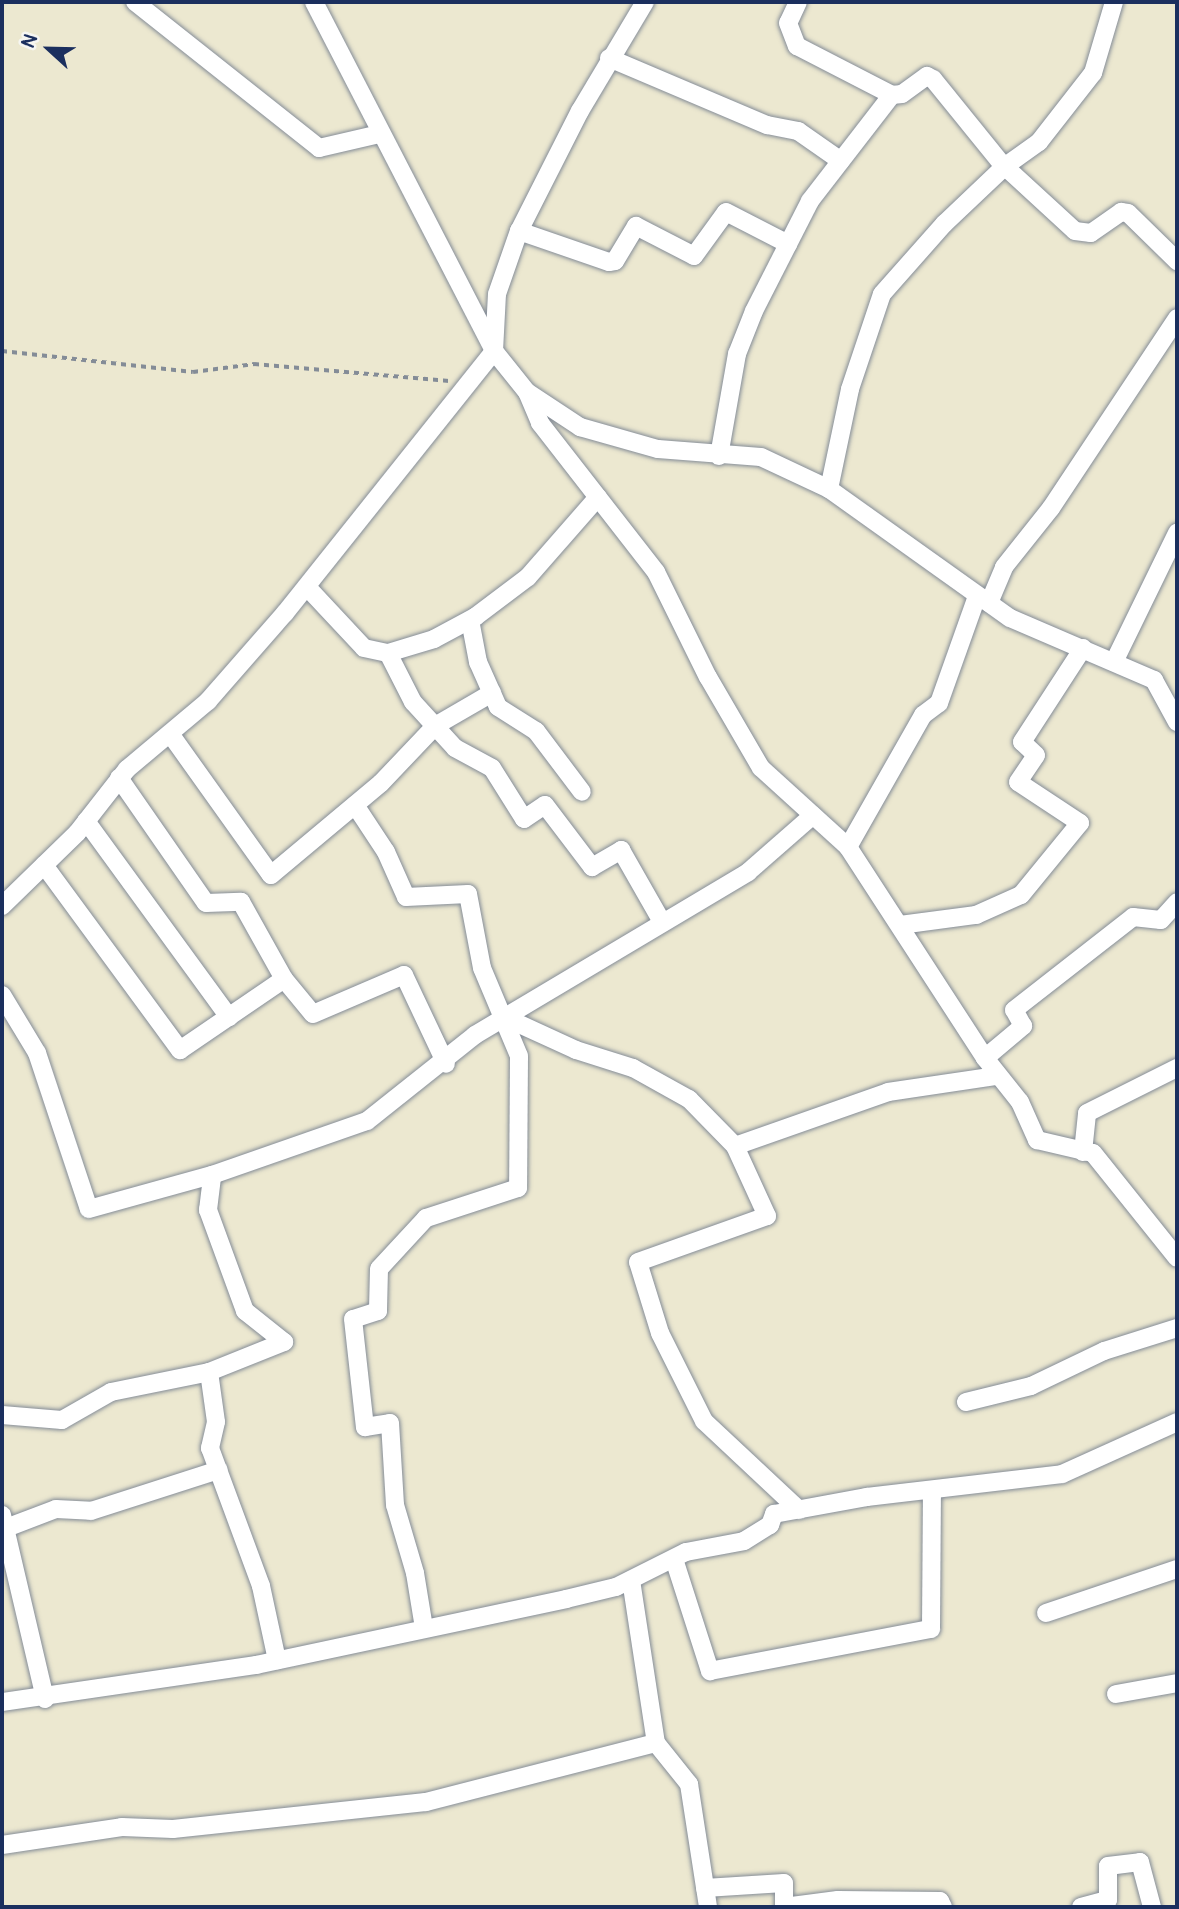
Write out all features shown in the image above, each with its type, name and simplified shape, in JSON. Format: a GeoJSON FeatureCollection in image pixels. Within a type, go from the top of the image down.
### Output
{"type":"FeatureCollection","features":[{"type":"Feature","properties":{"kind":"street"},"geometry":{"type":"LineString","coordinates":[[135,2],[319,148],[379,134]]}},
{"type":"Feature","properties":{"kind":"street"},"geometry":{"type":"LineString","coordinates":[[314,2],[379,134],[494,351],[527,391],[580,427],[658,449],[719,456],[761,457],[829,489],[1010,618],[1154,680],[1177,722]]}},
{"type":"Feature","properties":{"kind":"street"},"geometry":{"type":"LineString","coordinates":[[2,906],[86,821],[119,778],[208,701],[307,586],[494,351],[497,294],[519,231],[609,58],[645,2]]}},
{"type":"Feature","properties":{"kind":"street"},"geometry":{"type":"LineString","coordinates":[[798,2],[788,23],[797,46],[892,95],[902,94],[922,78],[933,79],[1004,167],[1074,231],[1091,233],[1121,212],[1128,213],[1177,261]]}},
{"type":"Feature","properties":{"kind":"street"},"geometry":{"type":"LineString","coordinates":[[829,489],[850,388],[882,294],[944,224],[1004,167],[1039,142],[1093,73],[1114,2]]}},
{"type":"Feature","properties":{"kind":"street"},"geometry":{"type":"LineString","coordinates":[[609,58],[767,125],[798,131],[841,161]]}},
{"type":"Feature","properties":{"kind":"street"},"geometry":{"type":"LineString","coordinates":[[719,456],[737,354],[788,244],[810,201],[892,95]]}},
{"type":"Feature","properties":{"kind":"street"},"geometry":{"type":"LineString","coordinates":[[519,231],[609,262],[615,261],[636,226],[694,256],[726,212],[788,244]]}},
{"type":"Feature","properties":{"kind":"street"},"geometry":{"type":"LineString","coordinates":[[848,847],[923,715],[939,703],[983,600],[1004,567],[1051,508],[1177,318]]}},
{"type":"Feature","properties":{"kind":"street"},"geometry":{"type":"LineString","coordinates":[[527,391],[540,423],[656,572],[708,677],[761,768],[848,847],[997,1076],[1020,1102],[1037,1140],[1093,1153],[1177,1258]]}},
{"type":"Feature","properties":{"kind":"street"},"geometry":{"type":"LineString","coordinates":[[307,586],[364,648],[388,653],[434,639],[470,620],[528,577],[598,497]]}},
{"type":"Feature","properties":{"kind":"street"},"geometry":{"type":"LineString","coordinates":[[1114,662],[1177,533]]}},
{"type":"Feature","properties":{"kind":"street"},"geometry":{"type":"LineString","coordinates":[[470,620],[478,662],[498,708],[536,731],[582,792]]}},
{"type":"Feature","properties":{"kind":"street"},"geometry":{"type":"LineString","coordinates":[[900,925],[975,915],[1021,895],[1080,823],[1018,782],[1036,755],[1022,741],[1083,648]]}},
{"type":"Feature","properties":{"kind":"street"},"geometry":{"type":"LineString","coordinates":[[388,653],[413,702],[455,748],[492,768],[524,819],[545,805],[592,867],[621,850],[662,922]]}},
{"type":"Feature","properties":{"kind":"street"},"geometry":{"type":"LineString","coordinates":[[170,735],[271,875],[355,805],[435,726],[492,693]]}},
{"type":"Feature","properties":{"kind":"street"},"geometry":{"type":"LineString","coordinates":[[119,778],[206,903],[241,902],[284,979],[313,1014],[404,975],[445,1062]]}},
{"type":"Feature","properties":{"kind":"street"},"geometry":{"type":"LineString","coordinates":[[355,805],[386,852],[406,897],[468,894],[482,968],[519,1056],[519,1188],[426,1218],[379,1269],[378,1311],[353,1319],[365,1427],[390,1423],[395,1505],[415,1573],[424,1628]]}},
{"type":"Feature","properties":{"kind":"street"},"geometry":{"type":"LineString","coordinates":[[2,995],[37,1053],[89,1209],[212,1175],[367,1121],[504,1017],[748,872],[813,815]]}},
{"type":"Feature","properties":{"kind":"street"},"geometry":{"type":"LineString","coordinates":[[86,821],[229,1017]]}},
{"type":"Feature","properties":{"kind":"street"},"geometry":{"type":"LineString","coordinates":[[44,865],[180,1050],[284,979]]}},
{"type":"Feature","properties":{"kind":"street"},"geometry":{"type":"LineString","coordinates":[[985,1058],[1023,1026],[1014,1010],[1133,917],[1161,920],[1177,902]]}},
{"type":"Feature","properties":{"kind":"street"},"geometry":{"type":"LineString","coordinates":[[504,1017],[576,1050],[633,1068],[689,1099],[735,1146],[767,1216],[638,1262],[660,1333],[704,1421],[799,1510]]}},
{"type":"Feature","properties":{"kind":"street"},"geometry":{"type":"LineString","coordinates":[[1083,1152],[1087,1112],[1145,1088],[1177,1068]]}},
{"type":"Feature","properties":{"kind":"street"},"geometry":{"type":"LineString","coordinates":[[735,1146],[888,1092],[997,1076]]}},
{"type":"Feature","properties":{"kind":"street"},"geometry":{"type":"LineString","coordinates":[[2,1415],[62,1420],[111,1392],[209,1372],[284,1342],[245,1311],[208,1210],[212,1175]]}},
{"type":"Feature","properties":{"kind":"street"},"geometry":{"type":"LineString","coordinates":[[966,1402],[1031,1386],[1104,1351],[1177,1328]]}},
{"type":"Feature","properties":{"kind":"street"},"geometry":{"type":"LineString","coordinates":[[209,1372],[215,1422],[211,1448],[261,1586],[277,1660]]}},
{"type":"Feature","properties":{"kind":"street"},"geometry":{"type":"LineString","coordinates":[[2,1702],[45,1699],[277,1660],[566,1599],[631,1580],[674,1559],[744,1541],[770,1525],[774,1514],[1062,1474],[1177,1422]]}},
{"type":"Feature","properties":{"kind":"street"},"geometry":{"type":"LineString","coordinates":[[45,1699],[4,1522],[56,1509],[91,1511],[219,1471]]}},
{"type":"Feature","properties":{"kind":"street"},"geometry":{"type":"LineString","coordinates":[[674,1559],[710,1671],[931,1629],[932,1490]]}},
{"type":"Feature","properties":{"kind":"street"},"geometry":{"type":"LineString","coordinates":[[1046,1613],[1177,1569]]}},
{"type":"Feature","properties":{"kind":"street"},"geometry":{"type":"LineString","coordinates":[[631,1580],[656,1743],[689,1784],[708,1907]]}},
{"type":"Feature","properties":{"kind":"street"},"geometry":{"type":"LineString","coordinates":[[1116,1694],[1177,1683]]}},
{"type":"Feature","properties":{"kind":"street"},"geometry":{"type":"LineString","coordinates":[[2,1845],[122,1827],[173,1829],[426,1802],[656,1743]]}},
{"type":"Feature","properties":{"kind":"street"},"geometry":{"type":"LineString","coordinates":[[1081,1907],[1108,1900],[1108,1866],[1140,1862],[1152,1907]]}},
{"type":"Feature","properties":{"kind":"street"},"geometry":{"type":"LineString","coordinates":[[705,1888],[784,1883],[784,1907],[864,1900],[940,1901],[943,1907]]}},
{"type":"Feature","properties":{"kind":"path"},"geometry":{"type":"LineString","coordinates":[[2,351],[193,372],[254,364],[469,383]]}}]}
